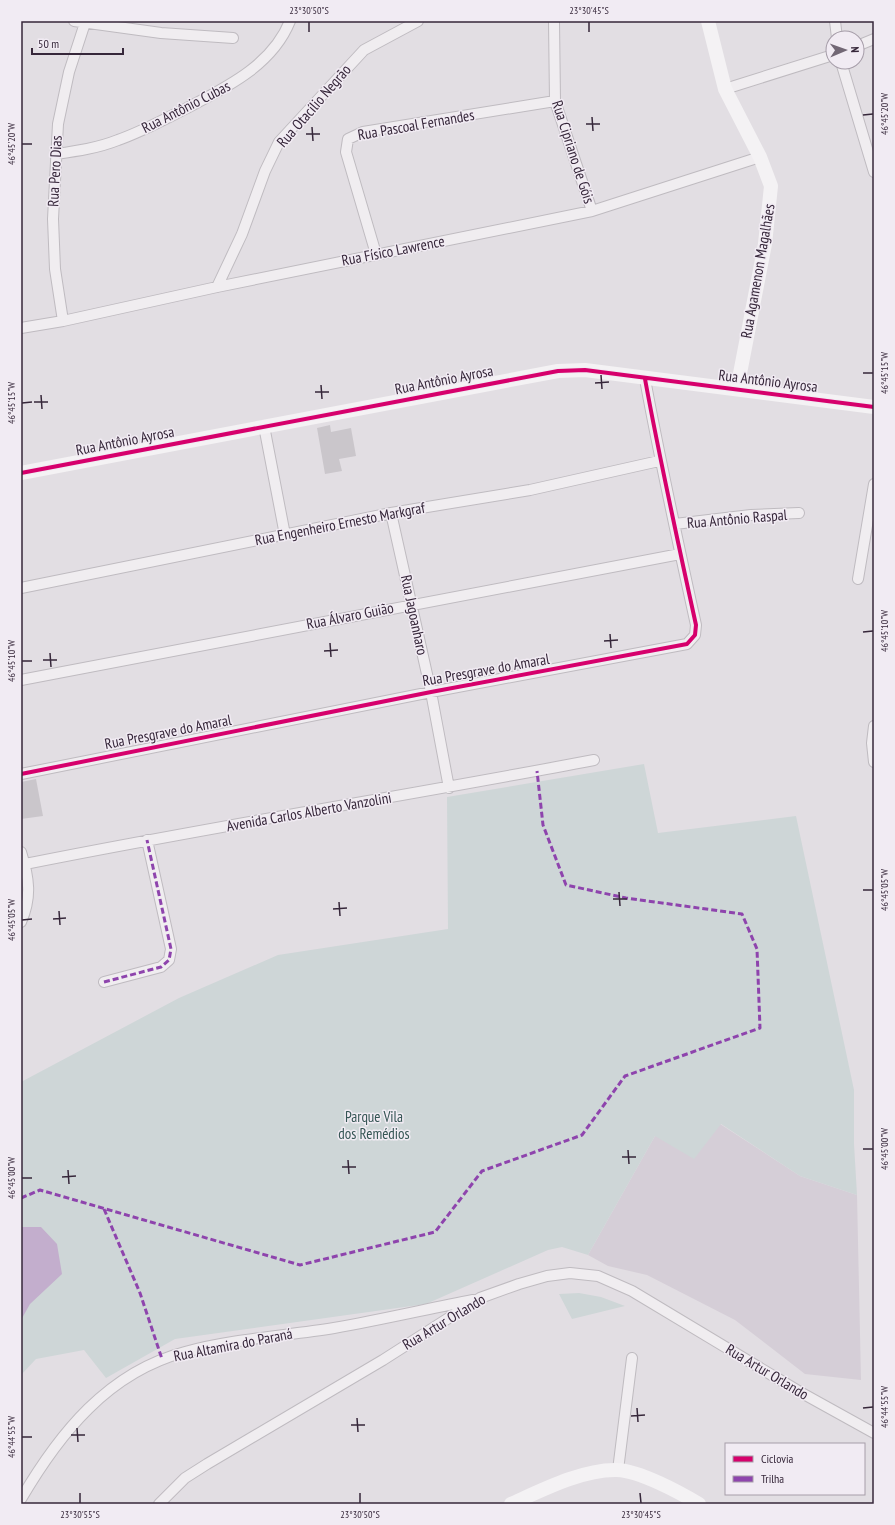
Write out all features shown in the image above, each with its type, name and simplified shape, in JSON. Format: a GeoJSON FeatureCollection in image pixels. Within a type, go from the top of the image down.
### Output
{"type":"FeatureCollection","features":[{"type":"Feature","properties":{"kind":"street"},"geometry":{"type":"LineString","coordinates":[[74,21],[161,33],[233,38]]}},
{"type":"Feature","properties":{"kind":"street","name":"Rua Antônio Cubas"},"geometry":{"type":"LineString","coordinates":[[56,154],[87,150],[118,140],[160,122],[226,88],[248,73],[266,57],[285,33],[290,21]]}},
{"type":"Feature","properties":{"kind":"street","name":"Rua Otacílio Negrão"},"geometry":{"type":"LineString","coordinates":[[217,287],[242,234],[265,171],[280,142],[364,50],[418,21]]}},
{"type":"Feature","properties":{"kind":"street","name":"Rua Cipriano de Góis"},"geometry":{"type":"LineString","coordinates":[[554,21],[555,101],[592,211]]}},
{"type":"Feature","properties":{"kind":"street","name":"Rua Agamenon Magalhães"},"geometry":{"type":"LineString","coordinates":[[708,21],[725,89],[760,157],[769,181],[771,193],[765,244],[737,389]]}},
{"type":"Feature","properties":{"kind":"street","name":"Rua Pero Dias"},"geometry":{"type":"LineString","coordinates":[[63,321],[55,269],[53,219],[56,154],[61,101],[85,23]]}},
{"type":"Feature","properties":{"kind":"street"},"geometry":{"type":"LineString","coordinates":[[725,89],[825,58]]}},
{"type":"Feature","properties":{"kind":"street"},"geometry":{"type":"LineString","coordinates":[[843,70],[874,172]]}},
{"type":"Feature","properties":{"kind":"street","name":"Rua Pascoal Fernandes"},"geometry":{"type":"LineString","coordinates":[[376,254],[346,152],[348,139],[363,132],[555,101]]}},
{"type":"Feature","properties":{"kind":"street","name":"Rua Físico Lawrence"},"geometry":{"type":"LineString","coordinates":[[21,328],[63,321],[217,287],[592,211],[760,157]]}},
{"type":"Feature","properties":{"kind":"street","name":"Rua Antônio Ayrosa"},"geometry":{"type":"LineString","coordinates":[[21,473],[558,371],[585,370],[644,379],[737,389],[874,407]]}},
{"type":"Feature","properties":{"kind":"street","name":"Rua Presgrave do Amaral"},"geometry":{"type":"LineString","coordinates":[[21,774],[431,692],[678,648],[687,644],[695,635],[696,625],[644,379]]}},
{"type":"Feature","properties":{"kind":"street"},"geometry":{"type":"LineString","coordinates":[[264,426],[285,535]]}},
{"type":"Feature","properties":{"kind":"street","name":"Rua Engenheiro Ernesto Markgraf"},"geometry":{"type":"LineString","coordinates":[[21,588],[391,513],[530,490],[660,460]]}},
{"type":"Feature","properties":{"kind":"street"},"geometry":{"type":"LineString","coordinates":[[858,578],[871,519],[874,484]]}},
{"type":"Feature","properties":{"kind":"street","name":"Rua Jagoanharo"},"geometry":{"type":"LineString","coordinates":[[391,513],[431,692],[449,788]]}},
{"type":"Feature","properties":{"kind":"street","name":"Rua Antônio Raspal"},"geometry":{"type":"LineString","coordinates":[[675,524],[751,515],[799,513]]}},
{"type":"Feature","properties":{"kind":"street","name":"Rua Álvaro Guião"},"geometry":{"type":"LineString","coordinates":[[21,680],[411,604],[680,554]]}},
{"type":"Feature","properties":{"kind":"street"},"geometry":{"type":"LineString","coordinates":[[874,726],[872,743],[874,762]]}},
{"type":"Feature","properties":{"kind":"street","name":"Avenida Carlos Alberto Vanzolini"},"geometry":{"type":"LineString","coordinates":[[25,864],[147,840],[449,788],[594,760]]}},
{"type":"Feature","properties":{"kind":"street"},"geometry":{"type":"LineString","coordinates":[[104,982],[161,967],[168,960],[171,949],[147,840]]}},
{"type":"Feature","properties":{"kind":"street"},"geometry":{"type":"LineString","coordinates":[[21,852],[25,864],[29,891],[27,909],[21,922]]}},
{"type":"Feature","properties":{"kind":"street","name":"Rua Artur Orlando"},"geometry":{"type":"LineString","coordinates":[[159,1504],[185,1478],[383,1360],[480,1298],[547,1276],[570,1273],[598,1276],[632,1292],[800,1392],[874,1433]]}},
{"type":"Feature","properties":{"kind":"street","name":"Rua Altamira do Paraná"},"geometry":{"type":"LineString","coordinates":[[21,1499],[40,1467],[71,1426],[101,1396],[130,1375],[153,1362],[185,1351],[261,1338],[334,1328],[480,1298]]}},
{"type":"Feature","properties":{"kind":"street"},"geometry":{"type":"LineString","coordinates":[[618,1470],[632,1358]]}},
{"type":"Feature","properties":{"kind":"street"},"geometry":{"type":"LineString","coordinates":[[512,1504],[579,1476],[618,1470],[674,1490],[699,1504]]}},
{"type":"Feature","properties":{"kind":"shaded area"},"geometry":{"type":"Polygon","coordinates":[[[720,1124],[800,1176],[857,1195],[861,1380],[805,1374],[735,1320],[647,1275],[608,1266],[588,1255],[655,1136],[720,1124]]]}},
{"type":"Feature","properties":{"kind":"shaded area"},"geometry":{"type":"Polygon","coordinates":[[[21,1227],[41,1227],[57,1244],[62,1274],[30,1304],[21,1320],[21,1227]]]}},
{"type":"Feature","properties":{"kind":"green space","name":"Parque Vila dos Remédios"},"geometry":{"type":"Polygon","coordinates":[[[644,764],[658,833],[796,816],[854,1090],[854,1144],[857,1195],[800,1176],[721,1124],[694,1159],[655,1136],[588,1255],[562,1247],[548,1250],[426,1304],[175,1339],[106,1378],[84,1350],[36,1359],[21,1375],[21,1082],[179,998],[278,955],[448,929],[447,797],[644,764]]]}},
{"type":"Feature","properties":{"kind":"green space"},"geometry":{"type":"Polygon","coordinates":[[[579,1293],[601,1297],[625,1306],[572,1319],[559,1294],[579,1293]]]}},
{"type":"Feature","properties":{"kind":"building"},"geometry":{"type":"Polygon","coordinates":[[[330,425],[331,432],[351,428],[356,456],[339,459],[342,471],[325,474],[317,428],[330,425]]]}},
{"type":"Feature","properties":{"kind":"building"},"geometry":{"type":"Polygon","coordinates":[[[36,779],[43,816],[21,819],[21,782],[36,779]]]}},
{"type":"Feature","properties":{"kind":"marked path"},"geometry":{"type":"LineString","coordinates":[[21,1198],[40,1190],[300,1265],[435,1232],[482,1171],[582,1135],[625,1076],[760,1028],[757,949],[742,914],[626,898],[566,885],[543,825],[537,771]]}},
{"type":"Feature","properties":{"kind":"marked path"},"geometry":{"type":"LineString","coordinates":[[104,982],[161,967],[169,960],[171,949],[147,840]]}},
{"type":"Feature","properties":{"kind":"marked path"},"geometry":{"type":"LineString","coordinates":[[104,1209],[140,1293],[162,1359]]}},
{"type":"Feature","properties":{"kind":"cycle path"},"geometry":{"type":"LineString","coordinates":[[21,473],[558,371],[585,370],[874,407]]}},
{"type":"Feature","properties":{"kind":"cycle path"},"geometry":{"type":"LineString","coordinates":[[21,774],[431,692],[687,644],[695,635],[696,625],[645,379]]}}]}
